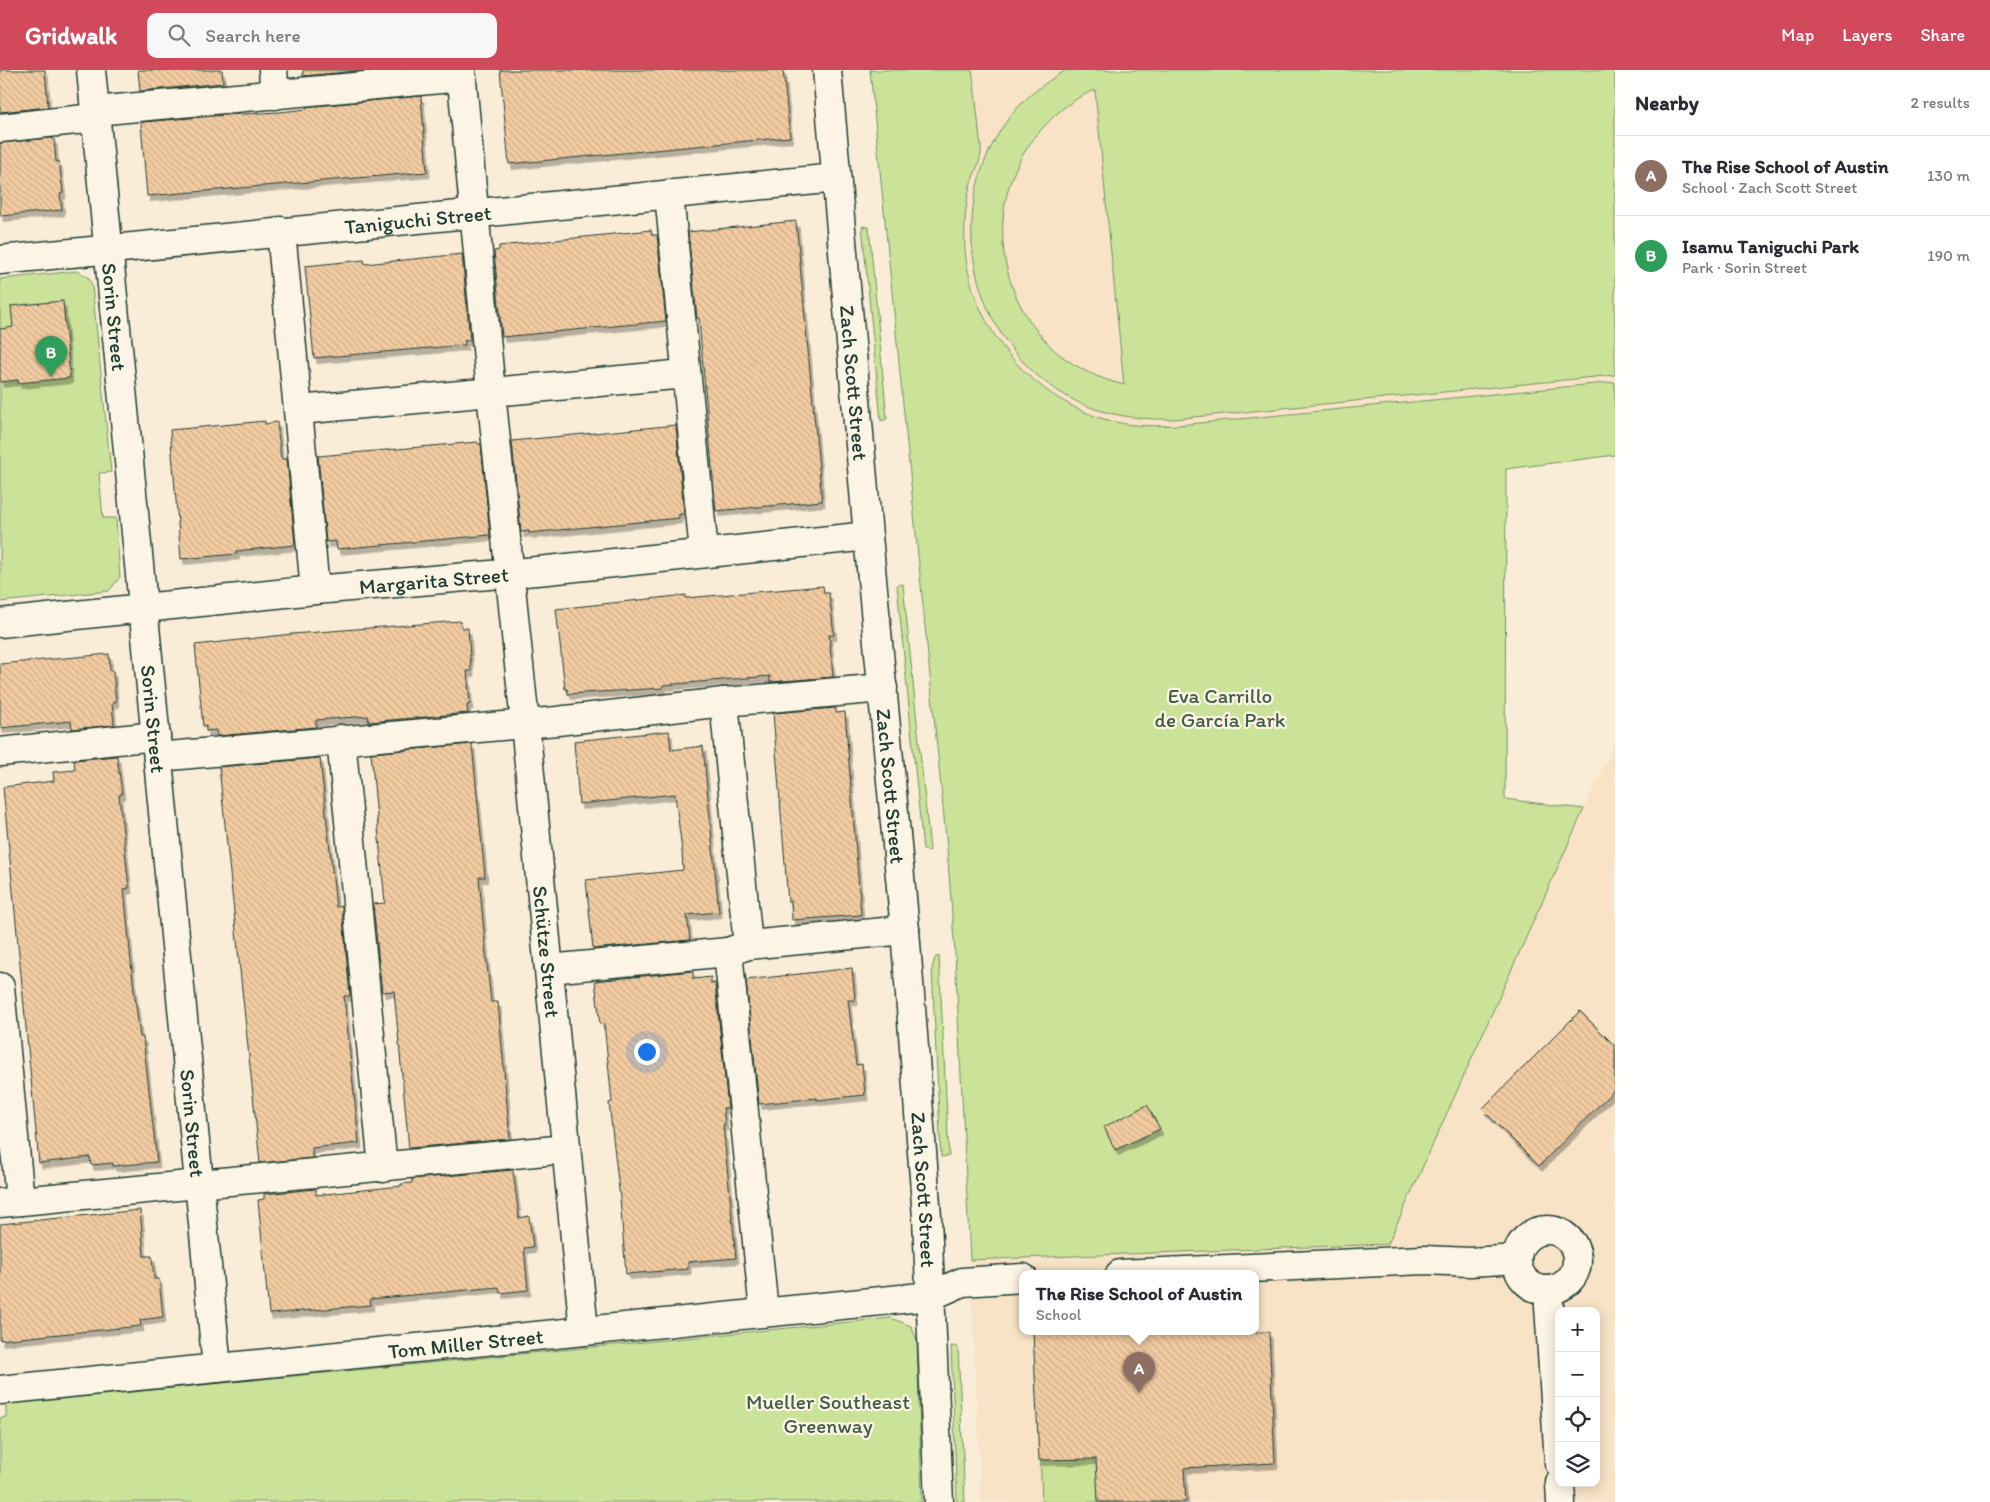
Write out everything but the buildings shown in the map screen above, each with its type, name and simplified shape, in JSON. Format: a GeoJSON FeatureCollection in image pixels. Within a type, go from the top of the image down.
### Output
{"type":"FeatureCollection","features":[{"type":"Feature","properties":{"kind":"street","name":"Sorin Street"},"geometry":{"type":"LineString","coordinates":[[91,70],[217,1368]]}},
{"type":"Feature","properties":{"kind":"street","name":"Zach Scott Street"},"geometry":{"type":"LineString","coordinates":[[827,70],[905,930],[931,1296],[940,1502]]}},
{"type":"Feature","properties":{"kind":"street"},"geometry":{"type":"LineString","coordinates":[[0,128],[95,115],[274,82],[462,73]]}},
{"type":"Feature","properties":{"kind":"street","name":"Schütze Street"},"geometry":{"type":"LineString","coordinates":[[462,73],[491,392],[584,1331]]}},
{"type":"Feature","properties":{"kind":"street","name":"Taniguchi Street"},"geometry":{"type":"LineString","coordinates":[[0,260],[836,178]]}},
{"type":"Feature","properties":{"kind":"street"},"geometry":{"type":"LineString","coordinates":[[669,194],[704,553]]}},
{"type":"Feature","properties":{"kind":"street"},"geometry":{"type":"LineString","coordinates":[[281,232],[315,590]]}},
{"type":"Feature","properties":{"kind":"street"},"geometry":{"type":"LineString","coordinates":[[299,410],[686,374]]}},
{"type":"Feature","properties":{"kind":"street","name":"Margarita Street"},"geometry":{"type":"LineString","coordinates":[[0,623],[315,590],[510,574],[868,536]]}},
{"type":"Feature","properties":{"kind":"street"},"geometry":{"type":"LineString","coordinates":[[0,752],[341,739],[883,688]]}},
{"type":"Feature","properties":{"kind":"street"},"geometry":{"type":"LineString","coordinates":[[724,702],[738,948],[764,1312]]}},
{"type":"Feature","properties":{"kind":"street"},"geometry":{"type":"LineString","coordinates":[[341,739],[383,1168]]}},
{"type":"Feature","properties":{"kind":"street"},"geometry":{"type":"LineString","coordinates":[[549,969],[905,930]]}},
{"type":"Feature","properties":{"kind":"street"},"geometry":{"type":"LineString","coordinates":[[0,987],[10,1202],[383,1168],[566,1149]]}},
{"type":"Feature","properties":{"kind":"street"},"geometry":{"type":"LineString","coordinates":[[1550,1229],[1568,1237],[1574,1245],[1577,1265],[1574,1275],[1558,1288],[1548,1290],[1528,1284],[1520,1273],[1517,1259],[1523,1240],[1540,1230],[1550,1229]]}},
{"type":"Feature","properties":{"kind":"street"},"geometry":{"type":"LineString","coordinates":[[1207,1270],[1424,1260],[1470,1262],[1517,1259]]}},
{"type":"Feature","properties":{"kind":"street","name":"Tom Miller Street"},"geometry":{"type":"LineString","coordinates":[[0,1390],[931,1296],[962,1282],[1019,1278]]}},
{"type":"Feature","properties":{"kind":"street"},"geometry":{"type":"LineString","coordinates":[[1548,1290],[1558,1442]]}},
{"type":"Feature","properties":{"kind":"street"},"geometry":{"type":"LineString","coordinates":[[1560,1487],[1561,1502]]}},
{"type":"Feature","properties":{"kind":"shaded area"},"geometry":{"type":"Polygon","coordinates":[[[972,70],[1615,70],[1615,382],[1179,425],[1142,426],[1112,421],[1090,414],[1064,401],[1023,371],[1008,354],[989,326],[974,293],[965,249],[965,216],[970,185],[981,153],[972,70]]]}},
{"type":"Feature","properties":{"kind":"shaded area"},"geometry":{"type":"Polygon","coordinates":[[[1615,740],[1615,1502],[981,1502],[970,1260],[1388,1243],[1615,740]]]}},
{"type":"Feature","properties":{"kind":"green space","name":"Eva Carrillo de García Park"},"geometry":{"type":"Polygon","coordinates":[[[870,70],[972,70],[981,150],[970,186],[965,218],[965,250],[970,279],[980,308],[994,334],[1012,358],[1033,379],[1057,397],[1083,411],[1111,421],[1128,424],[1153,426],[1179,425],[1615,382],[1615,455],[1506,469],[1505,799],[1584,809],[1388,1244],[970,1260],[955,953],[947,848],[870,70]]]}},
{"type":"Feature","properties":{"kind":"green space"},"geometry":{"type":"Polygon","coordinates":[[[1066,70],[1615,70],[1615,375],[1174,419],[1146,419],[1119,415],[1093,408],[1068,397],[1035,373],[1008,344],[988,310],[976,273],[972,234],[975,196],[986,158],[1006,122],[1019,106],[1041,86],[1066,70]],[[1095,90],[1070,103],[1055,115],[1036,136],[1020,159],[1010,184],[1004,211],[1003,238],[1006,265],[1014,291],[1026,316],[1043,338],[1057,352],[1082,369],[1098,377],[1124,385],[1095,90]]]}},
{"type":"Feature","properties":{"kind":"green space"},"geometry":{"type":"Polygon","coordinates":[[[862,226],[869,227],[887,419],[881,421],[862,226]]]}},
{"type":"Feature","properties":{"kind":"green space"},"geometry":{"type":"Polygon","coordinates":[[[77,271],[88,277],[92,285],[111,472],[99,473],[103,518],[116,518],[120,577],[109,591],[0,602],[0,279],[77,271]]]}},
{"type":"Feature","properties":{"kind":"green space"},"geometry":{"type":"Polygon","coordinates":[[[903,584],[929,851],[923,850],[897,585],[903,584]]]}},
{"type":"Feature","properties":{"kind":"green space"},"geometry":{"type":"Polygon","coordinates":[[[939,956],[949,1156],[941,1157],[932,968],[935,958],[939,956]]]}},
{"type":"Feature","properties":{"kind":"green space","name":"Mueller Southeast Greenway"},"geometry":{"type":"Polygon","coordinates":[[[891,1318],[911,1326],[917,1340],[922,1502],[0,1502],[0,1418],[6,1417],[6,1404],[891,1318]]]}},
{"type":"Feature","properties":{"kind":"green space"},"geometry":{"type":"Polygon","coordinates":[[[951,1346],[958,1347],[965,1502],[957,1502],[951,1346]]]}},
{"type":"Feature","properties":{"kind":"green space"},"geometry":{"type":"Polygon","coordinates":[[[1087,1425],[1108,1502],[1042,1502],[1040,1453],[1087,1425]]]}},
{"type":"Feature","properties":{"kind":"place","name":"Isamu Taniguchi Park"},"geometry":{"type":"Point","coordinates":[51,377]}},
{"type":"Feature","properties":{"kind":"place","name":"The Rise School of Austin"},"geometry":{"type":"Point","coordinates":[1139,1393]}}]}
